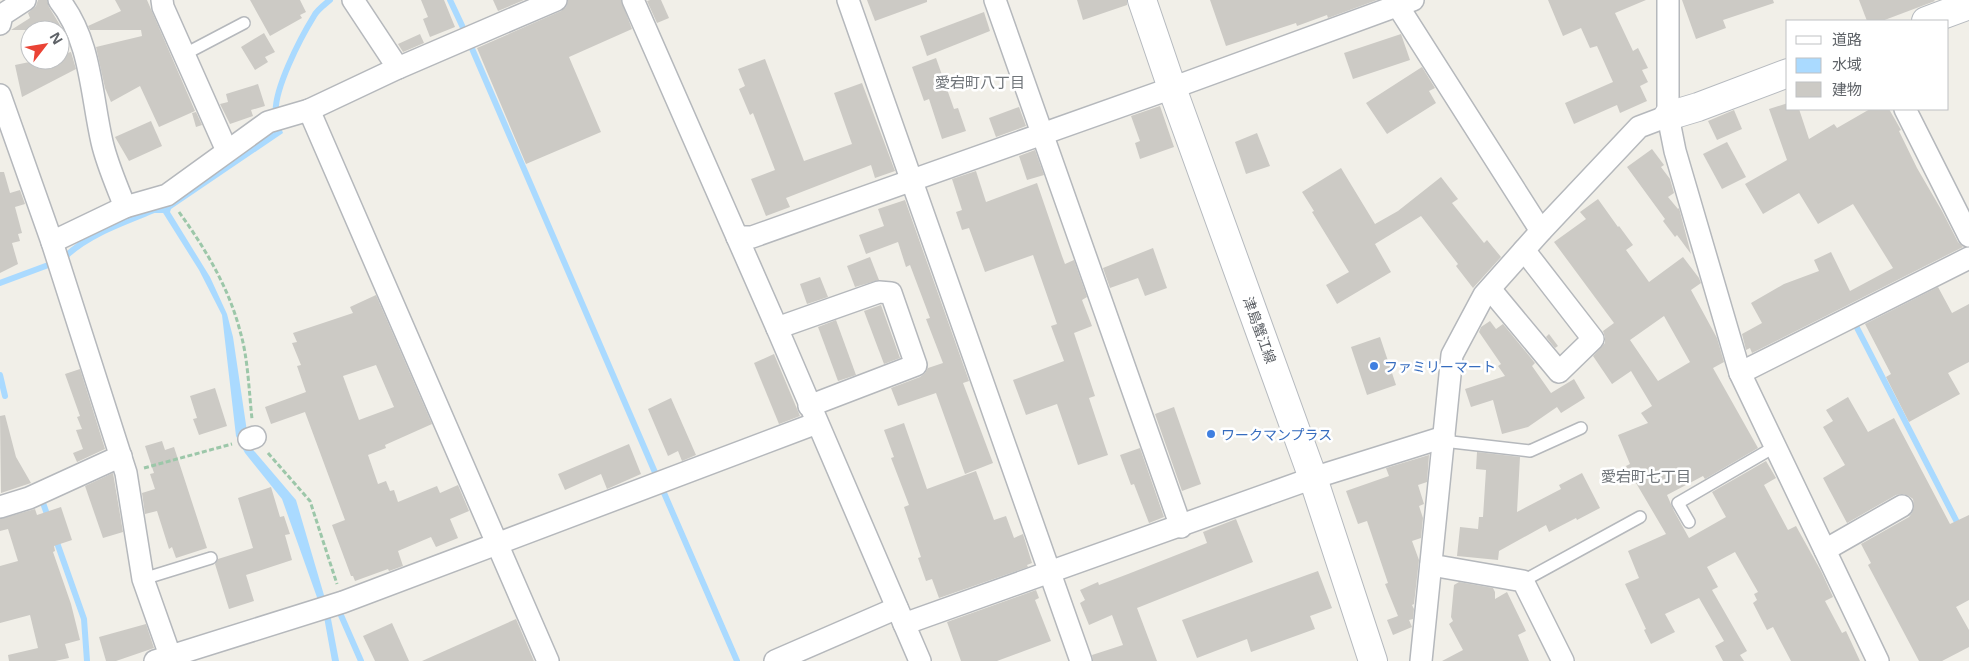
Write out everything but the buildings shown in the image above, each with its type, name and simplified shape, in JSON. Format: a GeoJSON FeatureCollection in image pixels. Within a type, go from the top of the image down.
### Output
{"type":"FeatureCollection","features":[{"type":"Feature","properties":{"kind":"main road","name":"津島蟹江線"},"geometry":{"type":"LineString","coordinates":[[1142,0],[1313,478],[1373,661]]}},
{"type":"Feature","properties":{"kind":"main road"},"geometry":{"type":"LineString","coordinates":[[1929,20],[1969,5]]}},
{"type":"Feature","properties":{"kind":"main road"},"geometry":{"type":"LineString","coordinates":[[1668,116],[1698,107],[1786,74]]}},
{"type":"Feature","properties":{"kind":"street"},"geometry":{"type":"LineString","coordinates":[[0,24],[2,14],[25,0]]}},
{"type":"Feature","properties":{"kind":"street"},"geometry":{"type":"LineString","coordinates":[[59,0],[81,40],[89,71],[102,143],[125,207]]}},
{"type":"Feature","properties":{"kind":"street"},"geometry":{"type":"LineString","coordinates":[[162,0],[163,7],[227,151]]}},
{"type":"Feature","properties":{"kind":"street"},"geometry":{"type":"LineString","coordinates":[[353,0],[398,68]]}},
{"type":"Feature","properties":{"kind":"street"},"geometry":{"type":"LineString","coordinates":[[52,242],[125,207],[171,200],[227,151],[268,122],[310,110],[398,68],[556,0]]}},
{"type":"Feature","properties":{"kind":"street"},"geometry":{"type":"LineString","coordinates":[[633,0],[920,661]]}},
{"type":"Feature","properties":{"kind":"street"},"geometry":{"type":"LineString","coordinates":[[848,0],[1081,661]]}},
{"type":"Feature","properties":{"kind":"street"},"geometry":{"type":"LineString","coordinates":[[995,0],[1181,527]]}},
{"type":"Feature","properties":{"kind":"street"},"geometry":{"type":"LineString","coordinates":[[1668,0],[1668,116],[1675,151],[1740,373],[1878,661]]}},
{"type":"Feature","properties":{"kind":"street"},"geometry":{"type":"LineString","coordinates":[[737,237],[752,237],[912,181],[1172,88],[1401,2],[1541,231]]}},
{"type":"Feature","properties":{"kind":"street"},"geometry":{"type":"LineString","coordinates":[[0,95],[52,242],[123,464],[143,579],[166,659],[331,606],[497,544],[813,415],[916,365],[891,294],[879,292],[777,328]]}},
{"type":"Feature","properties":{"kind":"street"},"geometry":{"type":"LineString","coordinates":[[310,110],[548,661]]}},
{"type":"Feature","properties":{"kind":"street"},"geometry":{"type":"LineString","coordinates":[[1906,110],[1969,236]]}},
{"type":"Feature","properties":{"kind":"street"},"geometry":{"type":"LineString","coordinates":[[1421,661],[1452,355],[1484,295],[1541,231],[1639,127],[1668,116]]}},
{"type":"Feature","properties":{"kind":"street"},"geometry":{"type":"LineString","coordinates":[[1490,289],[1559,372],[1593,339],[1524,250]]}},
{"type":"Feature","properties":{"kind":"street"},"geometry":{"type":"LineString","coordinates":[[1740,373],[1969,258]]}},
{"type":"Feature","properties":{"kind":"street"},"geometry":{"type":"LineString","coordinates":[[775,661],[901,616],[1050,572],[1181,527],[1313,478],[1444,439]]}},
{"type":"Feature","properties":{"kind":"street"},"geometry":{"type":"LineString","coordinates":[[0,507],[123,464]]}},
{"type":"Feature","properties":{"kind":"street"},"geometry":{"type":"LineString","coordinates":[[1825,550],[1902,506]]}},
{"type":"Feature","properties":{"kind":"street"},"geometry":{"type":"LineString","coordinates":[[1431,565],[1523,581],[1563,661]]}},
{"type":"Feature","properties":{"kind":"lane"},"geometry":{"type":"LineString","coordinates":[[184,54],[244,23]]}},
{"type":"Feature","properties":{"kind":"lane"},"geometry":{"type":"LineString","coordinates":[[1444,439],[1530,451],[1581,428]]}},
{"type":"Feature","properties":{"kind":"lane"},"geometry":{"type":"LineString","coordinates":[[1689,522],[1678,503],[1776,446]]}},
{"type":"Feature","properties":{"kind":"lane"},"geometry":{"type":"LineString","coordinates":[[1523,581],[1640,517]]}},
{"type":"Feature","properties":{"kind":"lane"},"geometry":{"type":"LineString","coordinates":[[143,579],[211,558]]}},
{"type":"Feature","properties":{"kind":"path"},"geometry":{"type":"LineString","coordinates":[[171,200],[210,258],[232,302],[241,333],[247,440],[310,501],[331,606]]}},
{"type":"Feature","properties":{"kind":"path"},"geometry":{"type":"LineString","coordinates":[[123,464],[247,440]]}},
{"type":"Feature","properties":{"kind":"water"},"geometry":{"type":"Polygon","coordinates":[[[273,113],[276,113],[283,133],[171,209],[170,212],[210,277],[227,314],[233,337],[249,445],[296,500],[331,619],[339,661],[332,661],[324,617],[282,499],[245,453],[236,436],[222,315],[199,270],[160,208],[275,131],[273,113]]]}},
{"type":"Feature","properties":{"kind":"waterway"},"geometry":{"type":"LineString","coordinates":[[276,116],[278,93],[295,51],[315,14],[330,0]]}},
{"type":"Feature","properties":{"kind":"waterway"},"geometry":{"type":"LineString","coordinates":[[450,0],[466,34]]}},
{"type":"Feature","properties":{"kind":"waterway"},"geometry":{"type":"LineString","coordinates":[[470,44],[657,477]]}},
{"type":"Feature","properties":{"kind":"waterway"},"geometry":{"type":"LineString","coordinates":[[66,256],[85,241],[108,229],[154,210],[164,210]]}},
{"type":"Feature","properties":{"kind":"waterway"},"geometry":{"type":"LineString","coordinates":[[0,283],[51,264]]}},
{"type":"Feature","properties":{"kind":"waterway"},"geometry":{"type":"LineString","coordinates":[[1854,322],[1960,528]]}},
{"type":"Feature","properties":{"kind":"waterway"},"geometry":{"type":"LineString","coordinates":[[0,375],[5,396]]}},
{"type":"Feature","properties":{"kind":"waterway"},"geometry":{"type":"LineString","coordinates":[[664,493],[737,661]]}},
{"type":"Feature","properties":{"kind":"waterway"},"geometry":{"type":"LineString","coordinates":[[42,500],[49,520]]}},
{"type":"Feature","properties":{"kind":"waterway"},"geometry":{"type":"LineString","coordinates":[[55,537],[84,619],[87,661]]}},
{"type":"Feature","properties":{"kind":"waterway"},"geometry":{"type":"LineString","coordinates":[[340,613],[361,661]]}},
{"type":"Feature","properties":{"kind":"place","name":"ファミリーマート"},"geometry":{"type":"Point","coordinates":[1374,366]}},
{"type":"Feature","properties":{"kind":"place","name":"ワークマンプラス"},"geometry":{"type":"Point","coordinates":[1211,434]}},
{"type":"Feature","properties":{"kind":"district","name":"愛宕町八丁目"},"geometry":{"type":"Point","coordinates":[980,82]}},
{"type":"Feature","properties":{"kind":"district","name":"愛宕町七丁目"},"geometry":{"type":"Point","coordinates":[1646,476]}}]}
